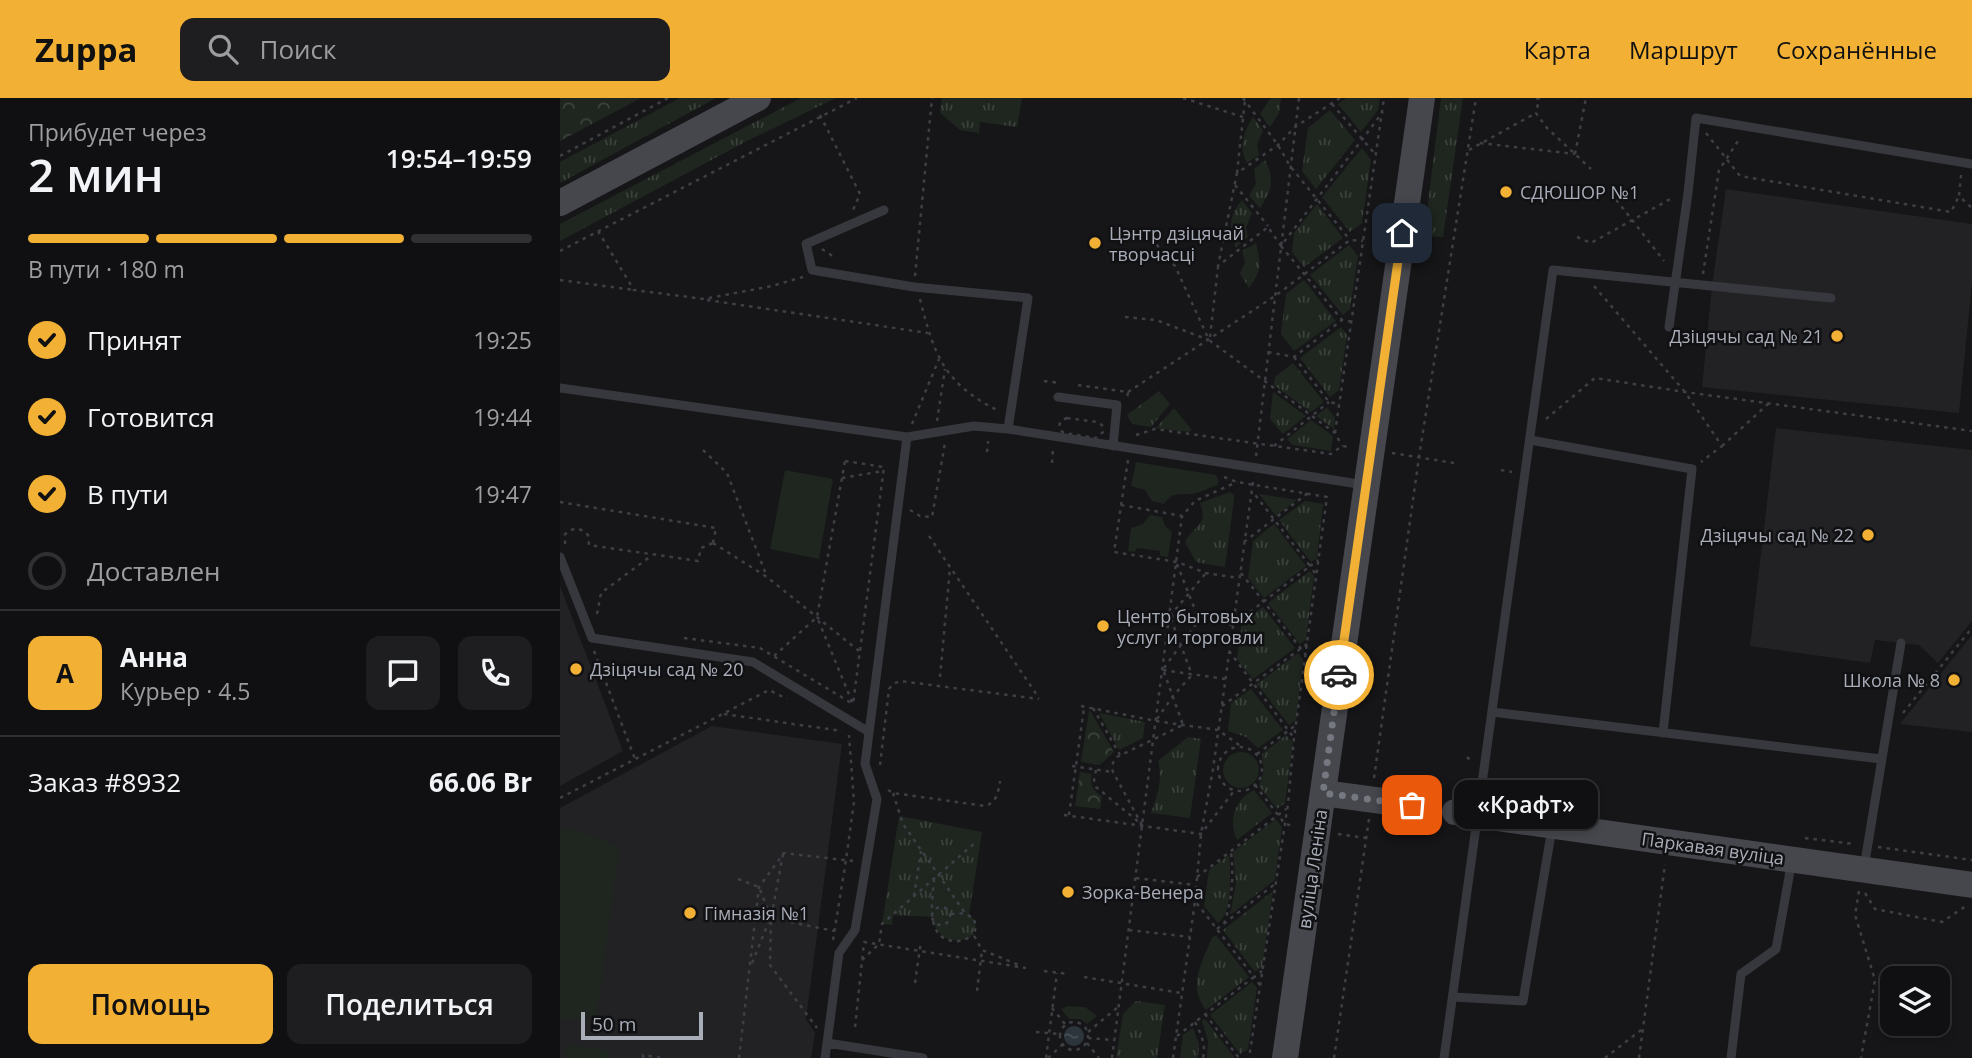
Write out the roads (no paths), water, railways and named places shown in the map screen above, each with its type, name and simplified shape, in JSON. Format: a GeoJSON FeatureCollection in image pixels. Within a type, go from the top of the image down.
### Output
{"type":"FeatureCollection","features":[{"type":"Feature","properties":{"kind":"main road"},"geometry":{"type":"LineString","coordinates":[[560,203],[758,98]]}},
{"type":"Feature","properties":{"kind":"main road","name":"вуліца Леніна"},"geometry":{"type":"LineString","coordinates":[[1285,1058],[1422,98]]}},
{"type":"Feature","properties":{"kind":"main road"},"geometry":{"type":"LineString","coordinates":[[1323,793],[1412,805]]}},
{"type":"Feature","properties":{"kind":"main road","name":"Паркавая вуліца"},"geometry":{"type":"LineString","coordinates":[[1466,814],[1791,859],[1862,877],[1972,885]]}},
{"type":"Feature","properties":{"kind":"lane"},"geometry":{"type":"LineString","coordinates":[[1669,327],[1696,118],[1967,163]]}},
{"type":"Feature","properties":{"kind":"lane"},"geometry":{"type":"LineString","coordinates":[[884,210],[806,244],[812,270],[916,291],[1028,298],[1007,429]]}},
{"type":"Feature","properties":{"kind":"lane"},"geometry":{"type":"LineString","coordinates":[[1444,1058],[1453,997],[1466,814],[1492,712],[1553,270],[1675,279],[1831,298]]}},
{"type":"Feature","properties":{"kind":"lane"},"geometry":{"type":"LineString","coordinates":[[560,388],[907,437],[974,426],[1007,429],[1367,485]]}},
{"type":"Feature","properties":{"kind":"lane"},"geometry":{"type":"LineString","coordinates":[[1058,397],[1118,405],[1113,446]]}},
{"type":"Feature","properties":{"kind":"lane"},"geometry":{"type":"LineString","coordinates":[[1530,436],[1692,469],[1663,733]]}},
{"type":"Feature","properties":{"kind":"lane"},"geometry":{"type":"LineString","coordinates":[[825,1058],[839,953],[855,929],[877,799],[865,764],[907,437]]}},
{"type":"Feature","properties":{"kind":"lane"},"geometry":{"type":"LineString","coordinates":[[564,555],[592,638],[753,662],[869,732]]}},
{"type":"Feature","properties":{"kind":"lane"},"geometry":{"type":"LineString","coordinates":[[1862,877],[1901,643]]}},
{"type":"Feature","properties":{"kind":"lane"},"geometry":{"type":"LineString","coordinates":[[1492,712],[1881,760]]}},
{"type":"Feature","properties":{"kind":"lane"},"geometry":{"type":"LineString","coordinates":[[1453,997],[1523,1001],[1552,826]]}},
{"type":"Feature","properties":{"kind":"lane"},"geometry":{"type":"LineString","coordinates":[[1731,1058],[1741,974],[1776,948],[1791,859]]}},
{"type":"Feature","properties":{"kind":"lane"},"geometry":{"type":"LineString","coordinates":[[827,1043],[923,1058]]}},
{"type":"Feature","properties":{"kind":"water"},"geometry":{"type":"Polygon","coordinates":[[[1070,1026],[1078,1026],[1084,1036],[1078,1046],[1070,1046],[1064,1040],[1064,1032],[1070,1026]]]}},
{"type":"Feature","properties":{"kind":"tunnel"},"geometry":{"type":"LineString","coordinates":[[1412,805],[1455,812]]}},
{"type":"Feature","properties":{"kind":"place","name":"СДЮШОР №1"},"geometry":{"type":"Point","coordinates":[1506,192]}},
{"type":"Feature","properties":{"kind":"place","name":"Цэнтр дзіцячай творчасці"},"geometry":{"type":"Point","coordinates":[1095,243]}},
{"type":"Feature","properties":{"kind":"place","name":"Дзіцячы сад № 21"},"geometry":{"type":"Point","coordinates":[1837,336]}},
{"type":"Feature","properties":{"kind":"place","name":"Дзіцячы сад № 22"},"geometry":{"type":"Point","coordinates":[1868,535]}},
{"type":"Feature","properties":{"kind":"place","name":"Центр бытовых услуг и торговли"},"geometry":{"type":"Point","coordinates":[1103,626]}},
{"type":"Feature","properties":{"kind":"place","name":"Дзіцячы сад № 20"},"geometry":{"type":"Point","coordinates":[576,669]}},
{"type":"Feature","properties":{"kind":"place","name":"Школа № 8"},"geometry":{"type":"Point","coordinates":[1954,680]}},
{"type":"Feature","properties":{"kind":"place","name":"«Крафт»"},"geometry":{"type":"Point","coordinates":[1412,805]}},
{"type":"Feature","properties":{"kind":"place","name":"Зорка-Венера"},"geometry":{"type":"Point","coordinates":[1068,892]}},
{"type":"Feature","properties":{"kind":"place","name":"Гімназія №1"},"geometry":{"type":"Point","coordinates":[690,913]}}]}
